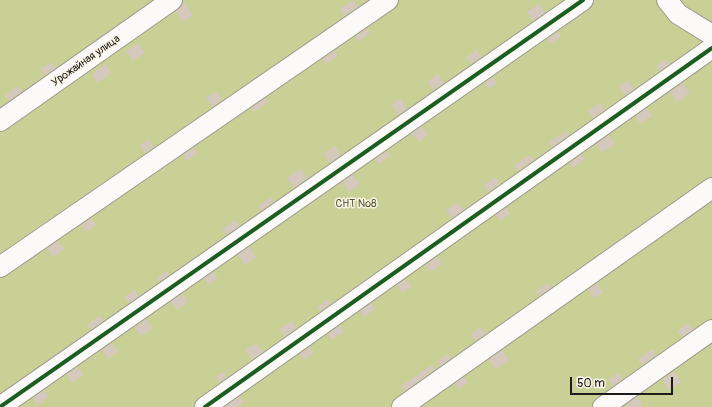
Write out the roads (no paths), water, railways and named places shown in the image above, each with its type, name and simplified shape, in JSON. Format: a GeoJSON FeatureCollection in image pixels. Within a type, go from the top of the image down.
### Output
{"type":"FeatureCollection","features":[{"type":"Feature","properties":{"kind":"street","name":"Урожайная улица"},"geometry":{"type":"LineString","coordinates":[[0,121],[172,0]]}},
{"type":"Feature","properties":{"kind":"street"},"geometry":{"type":"LineString","coordinates":[[0,267],[388,0]]}},
{"type":"Feature","properties":{"kind":"street"},"geometry":{"type":"LineString","coordinates":[[0,407],[583,0]]}},
{"type":"Feature","properties":{"kind":"street"},"geometry":{"type":"LineString","coordinates":[[667,0],[678,14],[712,35]]}},
{"type":"Feature","properties":{"kind":"street"},"geometry":{"type":"LineString","coordinates":[[205,407],[712,48]]}},
{"type":"Feature","properties":{"kind":"street"},"geometry":{"type":"LineString","coordinates":[[402,407],[712,188]]}},
{"type":"Feature","properties":{"kind":"street"},"geometry":{"type":"LineString","coordinates":[[603,407],[712,330]]}},
{"type":"Feature","properties":{"kind":"park label","name":"СНТ №8"},"geometry":{"type":"Point","coordinates":[356,204]}}]}
